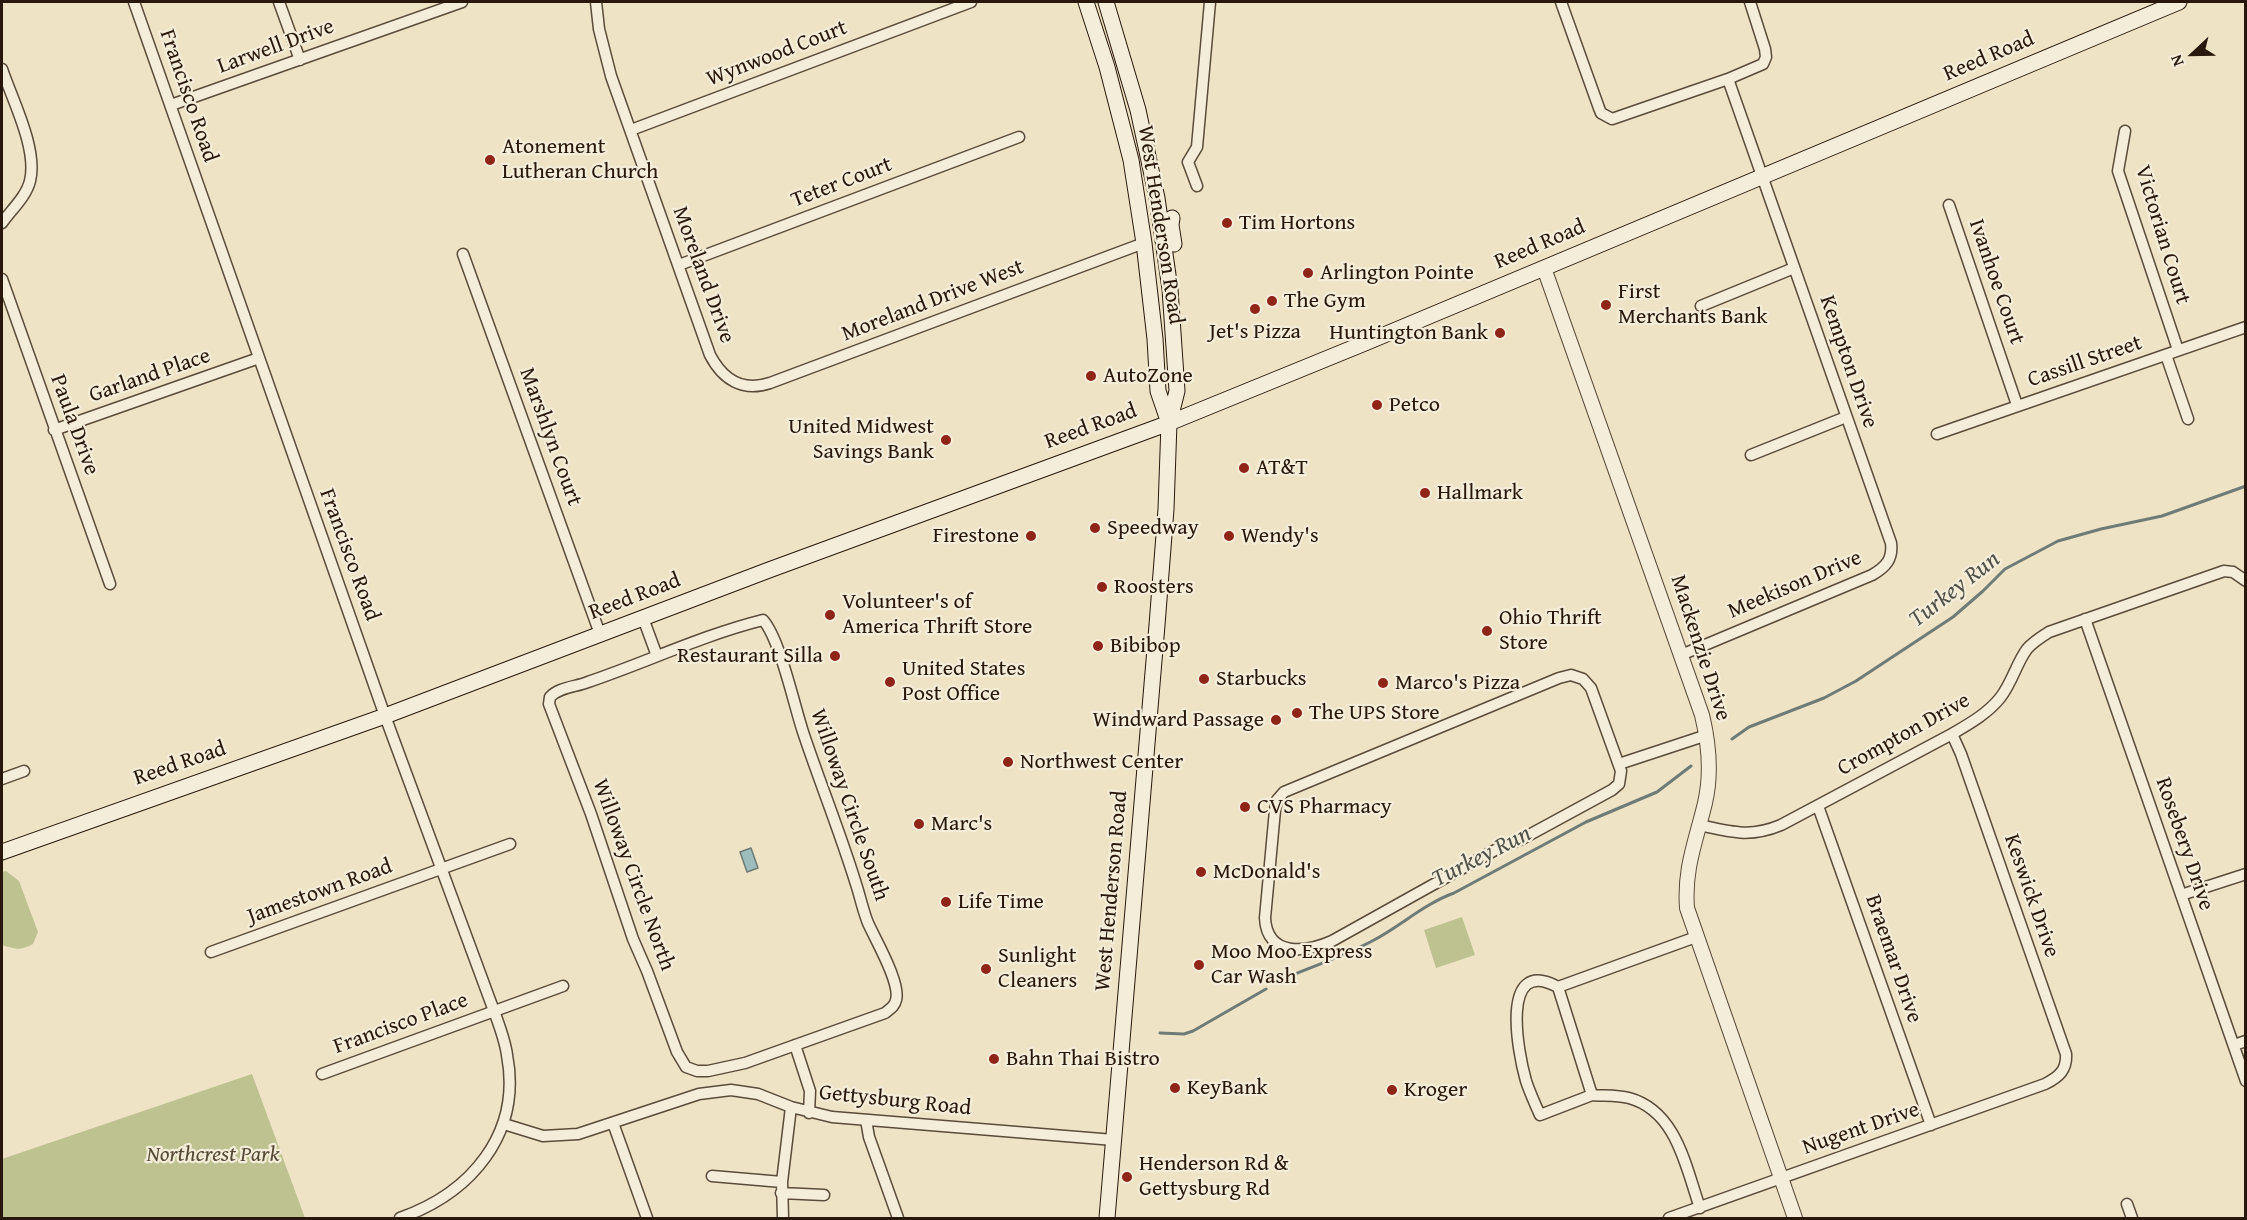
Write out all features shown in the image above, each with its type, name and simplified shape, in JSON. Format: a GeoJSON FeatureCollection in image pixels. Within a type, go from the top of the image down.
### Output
{"type":"FeatureCollection","features":[{"type":"Feature","properties":{"kind":"main road","name":"West Henderson Road"},"geometry":{"type":"LineString","coordinates":[[1086,2],[1107,67],[1131,160],[1144,243],[1155,339],[1158,391],[1169,423]]}},
{"type":"Feature","properties":{"kind":"main road","name":"West Henderson Road"},"geometry":{"type":"LineString","coordinates":[[1106,2],[1126,64],[1149,155],[1170,289],[1177,391],[1169,423],[1166,509],[1158,614],[1107,1218]]}},
{"type":"Feature","properties":{"kind":"main road","name":"Reed Road"},"geometry":{"type":"LineString","coordinates":[[2,852],[386,716],[1169,423],[2179,2]]}},
{"type":"Feature","properties":{"kind":"main road"},"geometry":{"type":"LineString","coordinates":[[1170,289],[1178,281],[1172,218]]}},
{"type":"Feature","properties":{"kind":"street","name":"Francisco Road"},"geometry":{"type":"LineString","coordinates":[[134,2],[386,716],[494,1011],[506,1048],[509,1075],[504,1124]]}},
{"type":"Feature","properties":{"kind":"street"},"geometry":{"type":"LineString","coordinates":[[279,2],[300,60]]}},
{"type":"Feature","properties":{"kind":"street","name":"Larwell Drive"},"geometry":{"type":"LineString","coordinates":[[171,105],[462,2]]}},
{"type":"Feature","properties":{"kind":"street","name":"Moreland Drive"},"geometry":{"type":"LineString","coordinates":[[596,2],[604,52],[710,355],[720,371],[734,382]]}},
{"type":"Feature","properties":{"kind":"street","name":"Wynwood Court"},"geometry":{"type":"LineString","coordinates":[[631,130],[971,2]]}},
{"type":"Feature","properties":{"kind":"street"},"geometry":{"type":"LineString","coordinates":[[1197,186],[1188,162],[1197,147],[1210,2]]}},
{"type":"Feature","properties":{"kind":"street"},"geometry":{"type":"LineString","coordinates":[[1561,2],[1601,113],[1612,119],[1728,79],[1763,64],[1766,57],[1750,2]]}},
{"type":"Feature","properties":{"kind":"street"},"geometry":{"type":"LineString","coordinates":[[2,69],[30,147],[32,165],[30,181],[23,196],[2,223]]}},
{"type":"Feature","properties":{"kind":"street","name":"Kempton Drive"},"geometry":{"type":"LineString","coordinates":[[1728,79],[1891,543],[1892,553],[1888,562]]}},
{"type":"Feature","properties":{"kind":"street","name":"Victorian Court"},"geometry":{"type":"LineString","coordinates":[[2125,131],[2118,171],[2178,350]]}},
{"type":"Feature","properties":{"kind":"street","name":"Teter Court"},"geometry":{"type":"LineString","coordinates":[[679,265],[1019,137]]}},
{"type":"Feature","properties":{"kind":"street","name":"Ivanhoe Court"},"geometry":{"type":"LineString","coordinates":[[1949,205],[2017,405]]}},
{"type":"Feature","properties":{"kind":"street","name":"Moreland Drive West"},"geometry":{"type":"LineString","coordinates":[[734,382],[752,387],[770,383],[1144,243]]}},
{"type":"Feature","properties":{"kind":"street","name":"Marshlyn Court"},"geometry":{"type":"LineString","coordinates":[[464,254],[600,634]]}},
{"type":"Feature","properties":{"kind":"street","name":"Mackenzie Drive"},"geometry":{"type":"LineString","coordinates":[[1544,268],[1681,655],[1707,735],[1709,772],[1705,803],[1685,886],[1687,908],[1795,1218]]}},
{"type":"Feature","properties":{"kind":"street"},"geometry":{"type":"LineString","coordinates":[[1701,306],[1794,268]]}},
{"type":"Feature","properties":{"kind":"street","name":"Paula Drive"},"geometry":{"type":"LineString","coordinates":[[2,279],[110,584]]}},
{"type":"Feature","properties":{"kind":"street","name":"Cassill Street"},"geometry":{"type":"LineString","coordinates":[[1936,434],[2246,327]]}},
{"type":"Feature","properties":{"kind":"street"},"geometry":{"type":"LineString","coordinates":[[2166,355],[2188,419]]}},
{"type":"Feature","properties":{"kind":"street","name":"Garland Place"},"geometry":{"type":"LineString","coordinates":[[54,430],[259,358]]}},
{"type":"Feature","properties":{"kind":"street"},"geometry":{"type":"LineString","coordinates":[[1751,455],[1846,417]]}},
{"type":"Feature","properties":{"kind":"street","name":"Meekison Drive"},"geometry":{"type":"LineString","coordinates":[[1681,655],[1872,575],[1888,562]]}},
{"type":"Feature","properties":{"kind":"street","name":"Crompton Drive"},"geometry":{"type":"LineString","coordinates":[[1699,825],[1731,832],[1755,834],[1781,825],[1952,734],[1989,709],[2000,698],[2022,657],[2034,642],[2049,632],[2214,573],[2233,572],[2246,581]]}},
{"type":"Feature","properties":{"kind":"street"},"geometry":{"type":"LineString","coordinates":[[643,618],[657,656]]}},
{"type":"Feature","properties":{"kind":"street","name":"Rosebery Drive"},"geometry":{"type":"LineString","coordinates":[[2085,619],[2246,1081]]}},
{"type":"Feature","properties":{"kind":"street","name":"Willoway Circle South"},"geometry":{"type":"LineString","coordinates":[[657,656],[763,620],[768,625],[780,657],[868,923],[880,946],[897,999],[892,1008],[885,1013],[795,1045]]}},
{"type":"Feature","properties":{"kind":"street","name":"Willoway Circle North"},"geometry":{"type":"LineString","coordinates":[[657,656],[588,683],[560,690],[550,697],[549,704],[591,814],[606,865],[677,1052],[686,1067],[697,1071],[725,1068],[795,1045]]}},
{"type":"Feature","properties":{"kind":"street"},"geometry":{"type":"LineString","coordinates":[[1571,675],[1583,679],[1591,688],[1619,764],[1621,778],[1619,784],[1612,790],[1520,840],[1497,849],[1332,941],[1314,948],[1295,949],[1277,944],[1268,933],[1265,918],[1275,810],[1280,796],[1288,789],[1571,675]]}},
{"type":"Feature","properties":{"kind":"street","name":"Keswick Drive"},"geometry":{"type":"LineString","coordinates":[[1952,734],[2066,1054],[2063,1072]]}},
{"type":"Feature","properties":{"kind":"street"},"geometry":{"type":"LineString","coordinates":[[1619,764],[1707,735]]}},
{"type":"Feature","properties":{"kind":"street"},"geometry":{"type":"LineString","coordinates":[[2,779],[24,771]]}},
{"type":"Feature","properties":{"kind":"street","name":"Braemar Drive"},"geometry":{"type":"LineString","coordinates":[[1818,806],[1931,1125]]}},
{"type":"Feature","properties":{"kind":"street","name":"Jamestown Road"},"geometry":{"type":"LineString","coordinates":[[211,952],[510,844]]}},
{"type":"Feature","properties":{"kind":"street"},"geometry":{"type":"LineString","coordinates":[[2181,896],[2246,874]]}},
{"type":"Feature","properties":{"kind":"street"},"geometry":{"type":"LineString","coordinates":[[1696,937],[1558,987],[1544,981],[1527,982],[1520,991],[1517,1013],[1521,1058],[1526,1082],[1540,1115],[1592,1095],[1627,1098],[1647,1106],[1659,1115],[1671,1130],[1679,1146],[1700,1208]]}},
{"type":"Feature","properties":{"kind":"street","name":"Francisco Place"},"geometry":{"type":"LineString","coordinates":[[322,1074],[563,986]]}},
{"type":"Feature","properties":{"kind":"street"},"geometry":{"type":"LineString","coordinates":[[1558,987],[1592,1095]]}},
{"type":"Feature","properties":{"kind":"street"},"geometry":{"type":"LineString","coordinates":[[2234,1045],[2246,1041]]}},
{"type":"Feature","properties":{"kind":"street"},"geometry":{"type":"LineString","coordinates":[[795,1045],[810,1090],[809,1113]]}},
{"type":"Feature","properties":{"kind":"street","name":"Nugent Drive"},"geometry":{"type":"LineString","coordinates":[[1670,1218],[2045,1084],[2063,1072]]}},
{"type":"Feature","properties":{"kind":"street","name":"Gettysburg Road"},"geometry":{"type":"LineString","coordinates":[[504,1124],[531,1134],[555,1136],[578,1134],[707,1092],[731,1090],[758,1094],[809,1113],[866,1120],[1114,1140]]}},
{"type":"Feature","properties":{"kind":"street"},"geometry":{"type":"LineString","coordinates":[[783,1218],[782,1188],[791,1107]]}},
{"type":"Feature","properties":{"kind":"street"},"geometry":{"type":"LineString","coordinates":[[866,1120],[869,1137],[897,1218]]}},
{"type":"Feature","properties":{"kind":"street"},"geometry":{"type":"LineString","coordinates":[[613,1123],[647,1218]]}},
{"type":"Feature","properties":{"kind":"street"},"geometry":{"type":"LineString","coordinates":[[400,1218],[434,1203],[468,1179],[484,1159],[504,1124]]}},
{"type":"Feature","properties":{"kind":"street"},"geometry":{"type":"LineString","coordinates":[[712,1176],[824,1195]]}},
{"type":"Feature","properties":{"kind":"street"},"geometry":{"type":"LineString","coordinates":[[2127,1204],[2132,1218]]}},
{"type":"Feature","properties":{"kind":"green space"},"geometry":{"type":"Polygon","coordinates":[[[6,871],[19,881],[38,932],[33,944],[24,948],[2,945],[2,872],[6,871]]]}},
{"type":"Feature","properties":{"kind":"green space"},"geometry":{"type":"Polygon","coordinates":[[[1462,917],[1475,955],[1436,968],[1424,930],[1462,917]]]}},
{"type":"Feature","properties":{"kind":"green space","name":"Northcrest Park"},"geometry":{"type":"Polygon","coordinates":[[[252,1074],[305,1218],[2,1218],[2,1159],[252,1074]]]}},
{"type":"Feature","properties":{"kind":"water"},"geometry":{"type":"Polygon","coordinates":[[[751,848],[758,868],[747,872],[740,852],[751,848]]]}},
{"type":"Feature","properties":{"kind":"waterway","name":"Turkey Run"},"geometry":{"type":"LineString","coordinates":[[1732,739],[1749,727],[1824,698],[1856,681],[1953,617],[2005,569],[2058,541],[2162,516],[2246,486]]}},
{"type":"Feature","properties":{"kind":"waterway","name":"Turkey Run"},"geometry":{"type":"LineString","coordinates":[[1288,977],[1364,945],[1433,903],[1586,822],[1657,792],[1691,766]]}},
{"type":"Feature","properties":{"kind":"waterway","name":"Turkey Run"},"geometry":{"type":"LineString","coordinates":[[1160,1033],[1184,1034],[1193,1031],[1266,989]]}},
{"type":"Feature","properties":{"kind":"place","name":"Atonement Lutheran Church"},"geometry":{"type":"Point","coordinates":[490,160]}},
{"type":"Feature","properties":{"kind":"place","name":"Tim Hortons"},"geometry":{"type":"Point","coordinates":[1227,223]}},
{"type":"Feature","properties":{"kind":"place","name":"Arlington Pointe"},"geometry":{"type":"Point","coordinates":[1308,273]}},
{"type":"Feature","properties":{"kind":"place","name":"The Gym"},"geometry":{"type":"Point","coordinates":[1272,301]}},
{"type":"Feature","properties":{"kind":"place","name":"First Merchants Bank"},"geometry":{"type":"Point","coordinates":[1606,305]}},
{"type":"Feature","properties":{"kind":"place","name":"Jet's Pizza"},"geometry":{"type":"Point","coordinates":[1255,309]}},
{"type":"Feature","properties":{"kind":"place","name":"Huntington Bank"},"geometry":{"type":"Point","coordinates":[1500,333]}},
{"type":"Feature","properties":{"kind":"place","name":"AutoZone"},"geometry":{"type":"Point","coordinates":[1091,376]}},
{"type":"Feature","properties":{"kind":"place","name":"Petco"},"geometry":{"type":"Point","coordinates":[1377,405]}},
{"type":"Feature","properties":{"kind":"place","name":"United Midwest Savings Bank"},"geometry":{"type":"Point","coordinates":[946,440]}},
{"type":"Feature","properties":{"kind":"place","name":"AT&T"},"geometry":{"type":"Point","coordinates":[1244,468]}},
{"type":"Feature","properties":{"kind":"place","name":"Hallmark"},"geometry":{"type":"Point","coordinates":[1425,493]}},
{"type":"Feature","properties":{"kind":"place","name":"Speedway"},"geometry":{"type":"Point","coordinates":[1095,528]}},
{"type":"Feature","properties":{"kind":"place","name":"Firestone"},"geometry":{"type":"Point","coordinates":[1031,536]}},
{"type":"Feature","properties":{"kind":"place","name":"Wendy's"},"geometry":{"type":"Point","coordinates":[1229,536]}},
{"type":"Feature","properties":{"kind":"place","name":"Roosters"},"geometry":{"type":"Point","coordinates":[1102,587]}},
{"type":"Feature","properties":{"kind":"place","name":"Volunteer's of America Thrift Store"},"geometry":{"type":"Point","coordinates":[830,615]}},
{"type":"Feature","properties":{"kind":"place","name":"Ohio Thrift Store"},"geometry":{"type":"Point","coordinates":[1487,631]}},
{"type":"Feature","properties":{"kind":"place","name":"Bibibop"},"geometry":{"type":"Point","coordinates":[1098,646]}},
{"type":"Feature","properties":{"kind":"place","name":"Restaurant Silla"},"geometry":{"type":"Point","coordinates":[835,656]}},
{"type":"Feature","properties":{"kind":"place","name":"Starbucks"},"geometry":{"type":"Point","coordinates":[1204,679]}},
{"type":"Feature","properties":{"kind":"place","name":"United States Post Office"},"geometry":{"type":"Point","coordinates":[890,682]}},
{"type":"Feature","properties":{"kind":"place","name":"Marco's Pizza"},"geometry":{"type":"Point","coordinates":[1383,683]}},
{"type":"Feature","properties":{"kind":"place","name":"The UPS Store"},"geometry":{"type":"Point","coordinates":[1297,713]}},
{"type":"Feature","properties":{"kind":"place","name":"Windward Passage"},"geometry":{"type":"Point","coordinates":[1276,720]}},
{"type":"Feature","properties":{"kind":"place","name":"Northwest Center"},"geometry":{"type":"Point","coordinates":[1008,762]}},
{"type":"Feature","properties":{"kind":"place","name":"CVS Pharmacy"},"geometry":{"type":"Point","coordinates":[1245,807]}},
{"type":"Feature","properties":{"kind":"place","name":"Marc's"},"geometry":{"type":"Point","coordinates":[919,824]}},
{"type":"Feature","properties":{"kind":"place","name":"McDonald's"},"geometry":{"type":"Point","coordinates":[1201,872]}},
{"type":"Feature","properties":{"kind":"place","name":"Life Time"},"geometry":{"type":"Point","coordinates":[946,902]}},
{"type":"Feature","properties":{"kind":"place","name":"Moo Moo Express Car Wash"},"geometry":{"type":"Point","coordinates":[1199,965]}},
{"type":"Feature","properties":{"kind":"place","name":"Sunlight Cleaners"},"geometry":{"type":"Point","coordinates":[986,969]}},
{"type":"Feature","properties":{"kind":"place","name":"Bahn Thai Bistro"},"geometry":{"type":"Point","coordinates":[994,1059]}},
{"type":"Feature","properties":{"kind":"place","name":"KeyBank"},"geometry":{"type":"Point","coordinates":[1175,1088]}},
{"type":"Feature","properties":{"kind":"place","name":"Kroger"},"geometry":{"type":"Point","coordinates":[1392,1090]}},
{"type":"Feature","properties":{"kind":"place","name":"Henderson Rd & Gettysburg Rd"},"geometry":{"type":"Point","coordinates":[1127,1177]}}]}
